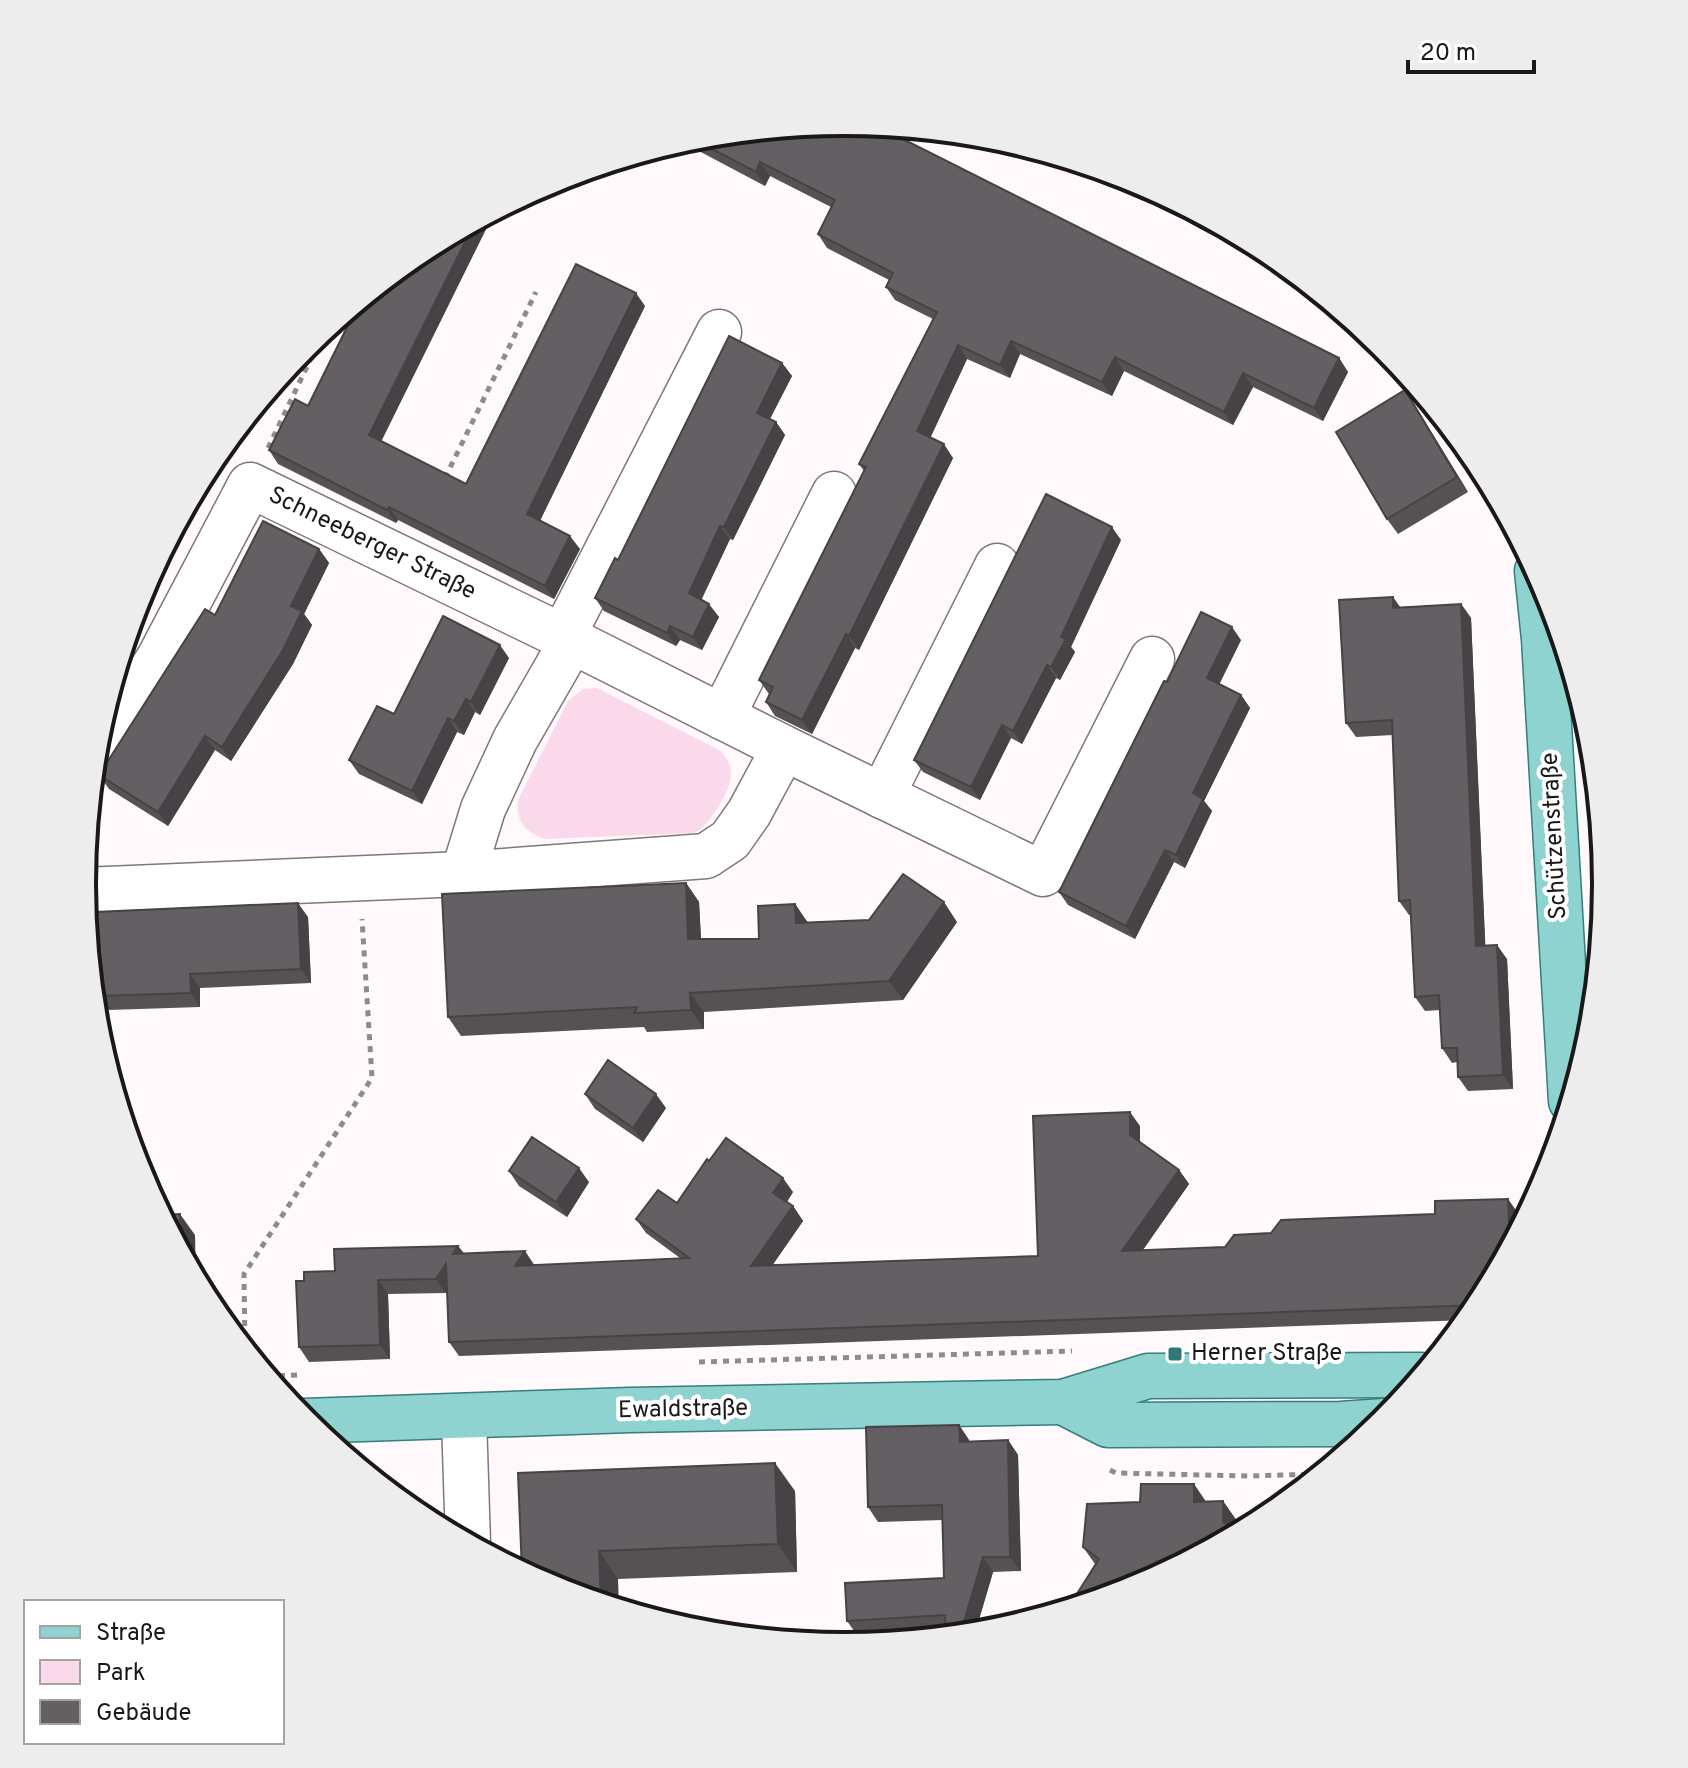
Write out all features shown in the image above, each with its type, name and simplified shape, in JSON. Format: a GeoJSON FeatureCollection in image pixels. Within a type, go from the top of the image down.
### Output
{"type":"FeatureCollection","features":[{"type":"Feature","properties":{"kind":"main road","name":"Schützenstraße"},"geometry":{"type":"LineString","coordinates":[[1542,616],[1569,1069]]}},
{"type":"Feature","properties":{"kind":"main road","name":"Ewaldstraße"},"geometry":{"type":"LineString","coordinates":[[323,1421],[630,1410],[1063,1402],[1148,1376],[1408,1375]]}},
{"type":"Feature","properties":{"kind":"main road","name":"Ewaldstraße"},"geometry":{"type":"LineString","coordinates":[[1063,1402],[1108,1425],[1363,1422]]}},
{"type":"Feature","properties":{"kind":"street"},"geometry":{"type":"LineString","coordinates":[[463,874],[483,809],[515,740],[719,332]]}},
{"type":"Feature","properties":{"kind":"street","name":"Schneeberger Straße"},"geometry":{"type":"LineString","coordinates":[[111,733],[159,658],[250,485],[1043,874],[1152,659]]}},
{"type":"Feature","properties":{"kind":"street"},"geometry":{"type":"LineString","coordinates":[[722,717],[834,494]]}},
{"type":"Feature","properties":{"kind":"street"},"geometry":{"type":"LineString","coordinates":[[882,796],[997,566]]}},
{"type":"Feature","properties":{"kind":"street"},"geometry":{"type":"LineString","coordinates":[[96,889],[463,874],[706,856],[730,840],[749,813],[784,748]]}},
{"type":"Feature","properties":{"kind":"street"},"geometry":{"type":"LineString","coordinates":[[464,1418],[468,1531]]}},
{"type":"Feature","properties":{"kind":"path"},"geometry":{"type":"LineString","coordinates":[[440,490],[536,292]]}},
{"type":"Feature","properties":{"kind":"path"},"geometry":{"type":"LineString","coordinates":[[250,485],[310,361]]}},
{"type":"Feature","properties":{"kind":"path"},"geometry":{"type":"LineString","coordinates":[[245,1331],[244,1274],[372,1078],[360,878]]}},
{"type":"Feature","properties":{"kind":"path"},"geometry":{"type":"LineString","coordinates":[[688,1362],[1087,1351]]}},
{"type":"Feature","properties":{"kind":"path"},"geometry":{"type":"LineString","coordinates":[[281,1376],[314,1375]]}},
{"type":"Feature","properties":{"kind":"green space"},"geometry":{"type":"Polygon","coordinates":[[[597,688],[721,751],[730,768],[730,781],[718,807],[700,829],[694,833],[545,839],[523,825],[518,814],[518,800],[568,701],[583,689],[597,688]]]}},
{"type":"Feature","properties":{"kind":"building"},"geometry":{"type":"Polygon","coordinates":[[[795,138],[902,139],[1339,358],[1314,408],[1243,373],[1224,412],[1115,357],[1102,382],[1011,341],[1000,365],[958,345],[917,431],[944,444],[849,636],[846,634],[802,720],[766,702],[773,687],[759,680],[866,467],[859,464],[937,312],[886,287],[893,273],[818,234],[835,200],[760,162],[756,172],[710,148],[795,138]]]}},
{"type":"Feature","properties":{"kind":"building"},"geometry":{"type":"Polygon","coordinates":[[[467,238],[369,435],[466,484],[576,264],[636,293],[527,514],[570,536],[545,586],[269,450],[295,399],[308,406],[348,324],[428,262],[467,238]]]}},
{"type":"Feature","properties":{"kind":"building"},"geometry":{"type":"Polygon","coordinates":[[[729,336],[782,363],[757,413],[776,422],[724,527],[720,526],[689,593],[709,604],[693,637],[670,626],[667,633],[595,598],[615,558],[618,560],[729,336]]]}},
{"type":"Feature","properties":{"kind":"building"},"geometry":{"type":"Polygon","coordinates":[[[1405,390],[1457,477],[1387,519],[1336,432],[1405,390]]]}},
{"type":"Feature","properties":{"kind":"building"},"geometry":{"type":"Polygon","coordinates":[[[1046,494],[1112,527],[1061,637],[1066,639],[1051,667],[1047,665],[1013,731],[1002,725],[971,787],[914,760],[1046,494]]]}},
{"type":"Feature","properties":{"kind":"building"},"geometry":{"type":"Polygon","coordinates":[[[263,521],[319,549],[291,606],[302,611],[283,650],[222,747],[205,736],[158,812],[103,778],[106,765],[205,609],[215,615],[263,521]]]}},
{"type":"Feature","properties":{"kind":"building"},"geometry":{"type":"Polygon","coordinates":[[[1393,597],[1393,608],[1461,604],[1476,946],[1497,945],[1503,1075],[1458,1077],[1457,1048],[1442,1048],[1439,995],[1415,997],[1410,900],[1399,901],[1392,720],[1346,723],[1339,600],[1393,597]]]}},
{"type":"Feature","properties":{"kind":"building"},"geometry":{"type":"Polygon","coordinates":[[[1201,612],[1232,627],[1207,678],[1241,695],[1193,793],[1203,799],[1176,855],[1165,850],[1126,926],[1059,892],[1201,612]]]}},
{"type":"Feature","properties":{"kind":"building"},"geometry":{"type":"Polygon","coordinates":[[[443,616],[500,645],[471,702],[466,699],[454,721],[448,718],[412,791],[349,760],[377,706],[394,714],[443,616]]]}},
{"type":"Feature","properties":{"kind":"building"},"geometry":{"type":"Polygon","coordinates":[[[903,874],[944,902],[889,981],[690,993],[691,1010],[634,1013],[637,1007],[448,1017],[442,894],[686,883],[688,939],[759,939],[758,906],[795,904],[796,923],[869,920],[903,874]]]}},
{"type":"Feature","properties":{"kind":"building"},"geometry":{"type":"Polygon","coordinates":[[[298,903],[301,969],[190,974],[191,993],[104,996],[97,912],[298,903]]]}},
{"type":"Feature","properties":{"kind":"building"},"geometry":{"type":"Polygon","coordinates":[[[608,1060],[656,1094],[633,1128],[585,1094],[608,1060]]]}},
{"type":"Feature","properties":{"kind":"building"},"geometry":{"type":"Polygon","coordinates":[[[1130,1112],[1130,1135],[1179,1170],[1122,1251],[1225,1247],[1234,1235],[1271,1233],[1281,1220],[1435,1214],[1435,1201],[1508,1199],[1509,1226],[1462,1306],[449,1342],[446,1264],[436,1279],[378,1280],[380,1345],[299,1347],[296,1281],[304,1281],[304,1272],[335,1271],[334,1249],[458,1246],[453,1254],[525,1251],[515,1266],[689,1258],[636,1219],[658,1190],[677,1203],[707,1159],[709,1161],[726,1138],[783,1178],[773,1193],[793,1206],[751,1266],[1038,1256],[1033,1116],[1130,1112]]]}},
{"type":"Feature","properties":{"kind":"building"},"geometry":{"type":"Polygon","coordinates":[[[532,1137],[579,1168],[556,1202],[509,1171],[532,1137]]]}},
{"type":"Feature","properties":{"kind":"building"},"geometry":{"type":"Polygon","coordinates":[[[180,1214],[180,1229],[173,1215],[180,1214]]]}},
{"type":"Feature","properties":{"kind":"building"},"geometry":{"type":"Polygon","coordinates":[[[959,1425],[960,1442],[1008,1440],[1010,1557],[983,1557],[964,1622],[945,1626],[945,1615],[847,1621],[845,1583],[944,1578],[942,1505],[868,1507],[866,1427],[959,1425]]]}},
{"type":"Feature","properties":{"kind":"building"},"geometry":{"type":"Polygon","coordinates":[[[775,1463],[778,1544],[599,1551],[601,1591],[521,1559],[518,1473],[775,1463]]]}},
{"type":"Feature","properties":{"kind":"building"},"geometry":{"type":"Polygon","coordinates":[[[1141,1484],[1194,1484],[1194,1502],[1223,1501],[1223,1522],[1229,1525],[1175,1555],[1077,1594],[1099,1559],[1083,1547],[1087,1504],[1140,1502],[1141,1484]]]}},
{"type":"Feature","properties":{"kind":"place","name":"Herner Straße"},"geometry":{"type":"Point","coordinates":[1175,1354]}}]}
